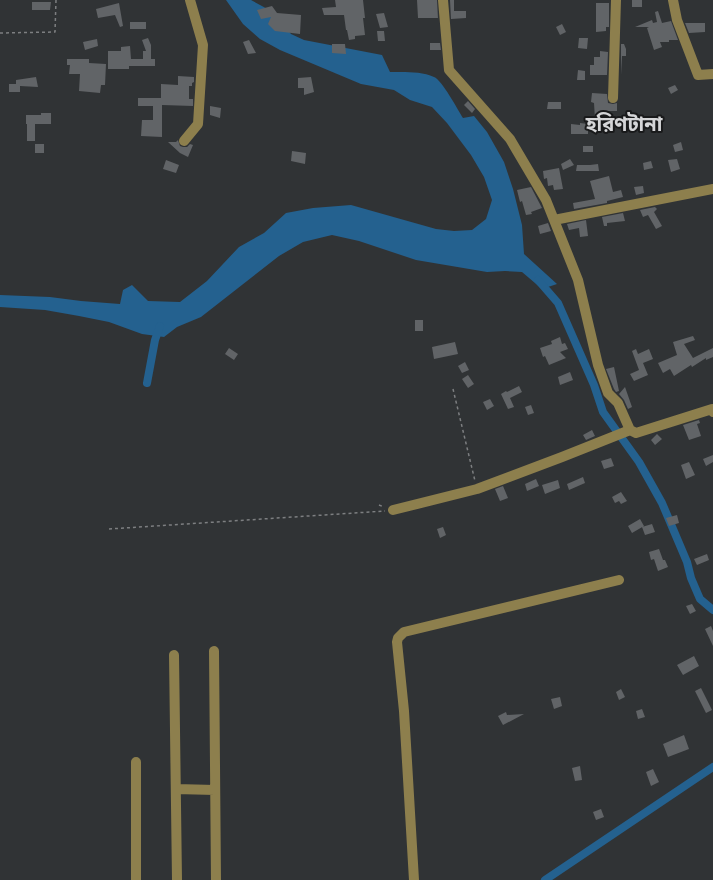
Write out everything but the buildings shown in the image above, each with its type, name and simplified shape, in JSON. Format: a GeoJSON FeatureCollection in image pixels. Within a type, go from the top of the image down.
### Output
{"type":"FeatureCollection","features":[{"type":"Feature","properties":{"kind":"street"},"geometry":{"type":"LineString","coordinates":[[184,140],[198,124],[203,45],[190,0]]}},
{"type":"Feature","properties":{"kind":"street"},"geometry":{"type":"LineString","coordinates":[[443,0],[449,70],[510,139],[546,200],[578,280],[601,372],[608,393],[618,403],[630,430],[636,433],[712,409],[713,412]]}},
{"type":"Feature","properties":{"kind":"street"},"geometry":{"type":"LineString","coordinates":[[613,98],[616,0]]}},
{"type":"Feature","properties":{"kind":"street"},"geometry":{"type":"LineString","coordinates":[[673,0],[677,20],[698,75],[713,74]]}},
{"type":"Feature","properties":{"kind":"street"},"geometry":{"type":"LineString","coordinates":[[554,220],[713,189]]}},
{"type":"Feature","properties":{"kind":"street"},"geometry":{"type":"LineString","coordinates":[[393,510],[477,488],[630,430]]}},
{"type":"Feature","properties":{"kind":"street"},"geometry":{"type":"LineString","coordinates":[[414,880],[404,711],[397,642],[398,638],[404,632],[619,580]]}},
{"type":"Feature","properties":{"kind":"street"},"geometry":{"type":"LineString","coordinates":[[214,651],[216,880]]}},
{"type":"Feature","properties":{"kind":"street"},"geometry":{"type":"LineString","coordinates":[[174,655],[177,880]]}},
{"type":"Feature","properties":{"kind":"street"},"geometry":{"type":"LineString","coordinates":[[136,762],[136,880]]}},
{"type":"Feature","properties":{"kind":"street"},"geometry":{"type":"LineString","coordinates":[[176,789],[215,790]]}},
{"type":"Feature","properties":{"kind":"path"},"geometry":{"type":"LineString","coordinates":[[0,33],[55,32],[56,0]]}},
{"type":"Feature","properties":{"kind":"path"},"geometry":{"type":"LineString","coordinates":[[453,389],[477,488]]}},
{"type":"Feature","properties":{"kind":"path"},"geometry":{"type":"LineString","coordinates":[[378,505],[393,510]]}},
{"type":"Feature","properties":{"kind":"path"},"geometry":{"type":"LineString","coordinates":[[109,529],[393,510]]}},
{"type":"Feature","properties":{"kind":"water"},"geometry":{"type":"Polygon","coordinates":[[[226,0],[251,0],[273,12],[291,34],[304,40],[382,55],[390,72],[418,73],[429,75],[437,79],[463,118],[474,116],[487,132],[504,162],[513,189],[522,225],[524,254],[557,284],[542,289],[522,272],[487,272],[416,260],[359,241],[332,235],[303,242],[279,256],[201,317],[177,327],[164,337],[142,334],[109,322],[79,316],[45,310],[0,307],[0,295],[50,297],[120,304],[123,290],[132,285],[148,301],[180,302],[207,281],[239,247],[264,233],[286,213],[313,208],[351,205],[436,229],[454,231],[472,230],[486,219],[492,200],[484,177],[471,155],[447,123],[432,107],[410,100],[394,90],[361,84],[280,50],[260,39],[243,24],[226,0]]]}},
{"type":"Feature","properties":{"kind":"waterway"},"geometry":{"type":"LineString","coordinates":[[538,280],[558,303],[594,385],[603,412],[639,462],[662,503],[687,562],[691,578],[700,599],[713,610]]}},
{"type":"Feature","properties":{"kind":"waterway"},"geometry":{"type":"LineString","coordinates":[[147,383],[155,340],[160,326]]}},
{"type":"Feature","properties":{"kind":"waterway"},"geometry":{"type":"LineString","coordinates":[[545,880],[713,767]]}},
{"type":"Feature","properties":{"kind":"district","name":"হরিণটানা"},"geometry":{"type":"Point","coordinates":[624,124]}}]}
